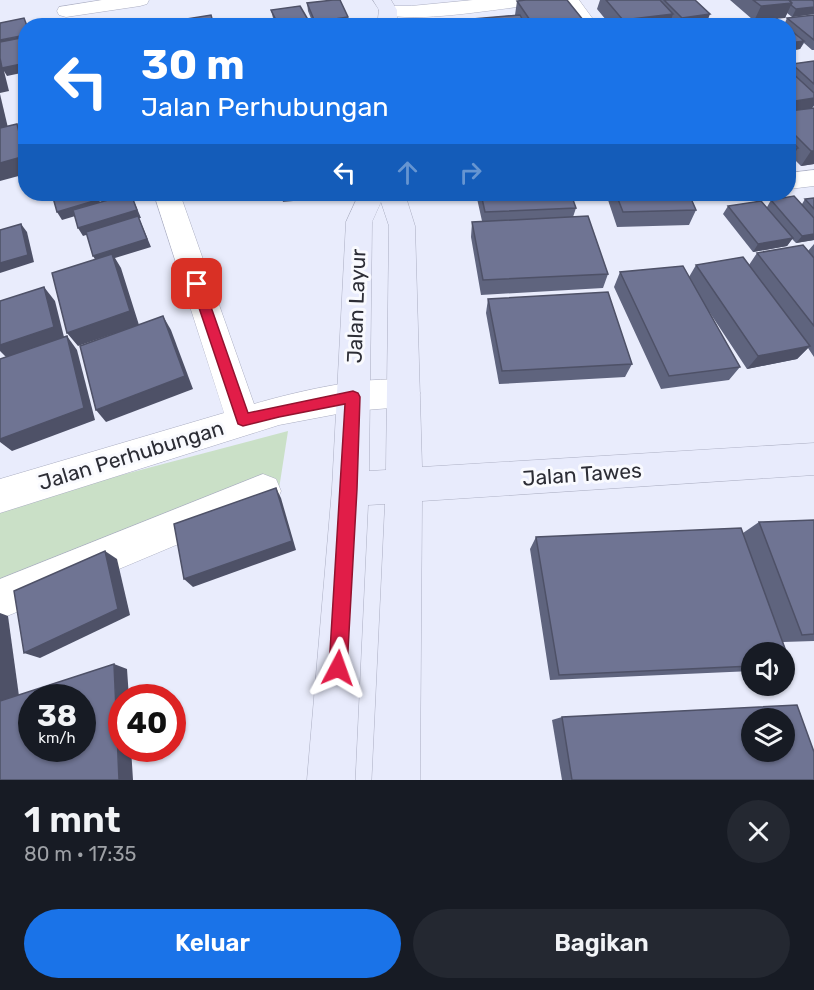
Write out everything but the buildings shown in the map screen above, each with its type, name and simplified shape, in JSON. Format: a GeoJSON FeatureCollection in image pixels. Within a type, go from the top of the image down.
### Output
{"type":"FeatureCollection","features":[{"type":"Feature","properties":{"kind":"street"},"geometry":{"type":"LineString","coordinates":[[66,12],[140,0]]}},
{"type":"Feature","properties":{"kind":"street"},"geometry":{"type":"LineString","coordinates":[[386,12],[411,12],[527,0]]}},
{"type":"Feature","properties":{"kind":"street"},"geometry":{"type":"LineString","coordinates":[[569,0],[583,18]]}},
{"type":"Feature","properties":{"kind":"street"},"geometry":{"type":"LineString","coordinates":[[796,180],[814,178]]}},
{"type":"Feature","properties":{"kind":"street"},"geometry":{"type":"LineString","coordinates":[[169,201],[243,420]]}},
{"type":"Feature","properties":{"kind":"street","name":"Jalan Layur"},"geometry":{"type":"LineString","coordinates":[[331,780],[350,489],[359,222],[369,201]]}},
{"type":"Feature","properties":{"kind":"street"},"geometry":{"type":"LineString","coordinates":[[394,201],[402,226],[404,484],[396,780]]}},
{"type":"Feature","properties":{"kind":"street","name":"Jalan Perhubungan"},"geometry":{"type":"LineString","coordinates":[[0,496],[243,420],[353,397],[403,393]]}},
{"type":"Feature","properties":{"kind":"street","name":"Jalan Tawes"},"geometry":{"type":"LineString","coordinates":[[350,489],[814,459]]}},
{"type":"Feature","properties":{"kind":"street"},"geometry":{"type":"LineString","coordinates":[[0,599],[263,491]]}},
{"type":"Feature","properties":{"kind":"green space"},"geometry":{"type":"Polygon","coordinates":[[[288,431],[278,495],[0,587],[0,507],[288,431]]]}},
{"type":"Feature","properties":{"kind":"route"},"geometry":{"type":"LineString","coordinates":[[197,284],[243,420],[353,397],[350,489],[338,668]]}}]}
